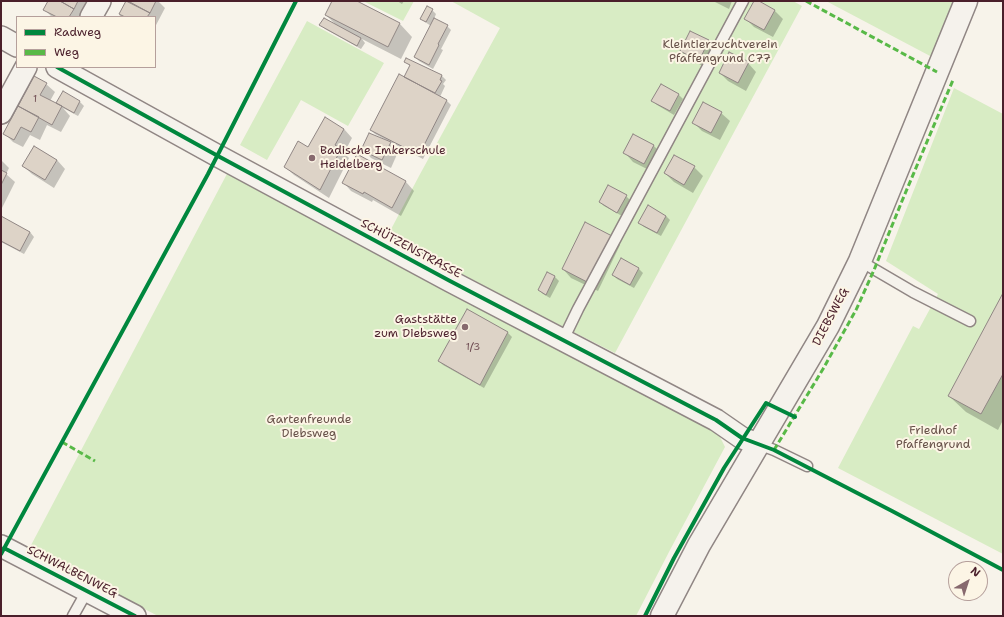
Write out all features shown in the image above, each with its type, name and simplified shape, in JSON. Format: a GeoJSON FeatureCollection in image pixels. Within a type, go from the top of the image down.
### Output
{"type":"FeatureCollection","features":[{"type":"Feature","properties":{"kind":"main road","name":"DIEBSWEG"},"geometry":{"type":"LineString","coordinates":[[662,616],[699,545],[828,326],[860,261],[966,1]]}},
{"type":"Feature","properties":{"kind":"street"},"geometry":{"type":"LineString","coordinates":[[92,16],[100,1]]}},
{"type":"Feature","properties":{"kind":"street"},"geometry":{"type":"LineString","coordinates":[[1,37],[16,45]]}},
{"type":"Feature","properties":{"kind":"street"},"geometry":{"type":"LineString","coordinates":[[1,113],[25,68]]}},
{"type":"Feature","properties":{"kind":"street","name":"SCHÜTZENSTRASSE"},"geometry":{"type":"LineString","coordinates":[[62,68],[218,156],[450,281],[716,420],[742,438],[758,444]]}},
{"type":"Feature","properties":{"kind":"street","name":"SCHWALBENWEG"},"geometry":{"type":"LineString","coordinates":[[1,546],[134,616]]}},
{"type":"Feature","properties":{"kind":"lane"},"geometry":{"type":"LineString","coordinates":[[563,340],[744,1]]}},
{"type":"Feature","properties":{"kind":"lane"},"geometry":{"type":"LineString","coordinates":[[860,261],[913,292],[970,321]]}},
{"type":"Feature","properties":{"kind":"lane"},"geometry":{"type":"LineString","coordinates":[[758,444],[807,466]]}},
{"type":"Feature","properties":{"kind":"lane"},"geometry":{"type":"LineString","coordinates":[[73,616],[87,591]]}},
{"type":"Feature","properties":{"kind":"green space"},"geometry":{"type":"Polygon","coordinates":[[[363,1],[414,1],[403,21],[363,1]]]}},
{"type":"Feature","properties":{"kind":"green space","name":"Kleintierzuchtverein Pfaffengrund C77"},"geometry":{"type":"Polygon","coordinates":[[[451,1],[793,1],[802,6],[615,353],[388,235],[500,28],[451,1]]]}},
{"type":"Feature","properties":{"kind":"green space"},"geometry":{"type":"Polygon","coordinates":[[[826,1],[953,1],[932,57],[826,1]]]}},
{"type":"Feature","properties":{"kind":"green space"},"geometry":{"type":"Polygon","coordinates":[[[307,21],[384,63],[348,126],[301,100],[267,160],[240,145],[307,21]]]}},
{"type":"Feature","properties":{"kind":"green space","name":"Friedhof Pfaffengrund"},"geometry":{"type":"Polygon","coordinates":[[[954,88],[1003,114],[1003,554],[838,468],[913,326],[919,329],[938,294],[886,261],[954,88]]]}},
{"type":"Feature","properties":{"kind":"green space","name":"Gartenfreunde Diebsweg"},"geometry":{"type":"Polygon","coordinates":[[[229,170],[715,427],[725,447],[636,616],[158,616],[29,549],[229,170]]]}},
{"type":"Feature","properties":{"kind":"building"},"geometry":{"type":"Polygon","coordinates":[[[48,1],[60,1],[74,9],[70,16],[55,16],[43,10],[48,1]]]}},
{"type":"Feature","properties":{"kind":"building"},"geometry":{"type":"Polygon","coordinates":[[[60,1],[78,1],[74,9],[60,1]]]}},
{"type":"Feature","properties":{"kind":"building"},"geometry":{"type":"Polygon","coordinates":[[[126,1],[150,13],[148,16],[123,16],[119,14],[126,1]]]}},
{"type":"Feature","properties":{"kind":"building"},"geometry":{"type":"Polygon","coordinates":[[[128,1],[156,1],[150,13],[128,1]]]}},
{"type":"Feature","properties":{"kind":"building"},"geometry":{"type":"Polygon","coordinates":[[[332,1],[357,1],[400,23],[388,47],[325,15],[332,1]]]}},
{"type":"Feature","properties":{"kind":"building"},"geometry":{"type":"Polygon","coordinates":[[[754,1],[759,1],[775,10],[764,30],[744,19],[754,1]]]}},
{"type":"Feature","properties":{"kind":"building"},"geometry":{"type":"Polygon","coordinates":[[[427,6],[433,9],[426,22],[420,19],[427,6]]]}},
{"type":"Feature","properties":{"kind":"building"},"geometry":{"type":"Polygon","coordinates":[[[324,18],[361,38],[357,46],[319,25],[324,18]]]}},
{"type":"Feature","properties":{"kind":"building"},"geometry":{"type":"Polygon","coordinates":[[[434,18],[448,25],[429,65],[414,57],[434,18]]]}},
{"type":"Feature","properties":{"kind":"building"},"geometry":{"type":"Polygon","coordinates":[[[690,31],[709,40],[699,61],[680,51],[690,31]]]}},
{"type":"Feature","properties":{"kind":"building"},"geometry":{"type":"Polygon","coordinates":[[[729,52],[749,62],[738,83],[719,73],[729,52]]]}},
{"type":"Feature","properties":{"kind":"building"},"geometry":{"type":"Polygon","coordinates":[[[406,58],[442,75],[440,80],[442,81],[435,93],[404,77],[410,65],[404,62],[406,58]]]}},
{"type":"Feature","properties":{"kind":"building"},"geometry":{"type":"Polygon","coordinates":[[[399,74],[447,100],[419,155],[370,130],[399,74]]]}},
{"type":"Feature","properties":{"kind":"building"},"geometry":{"type":"Polygon","coordinates":[[[34,76],[47,83],[40,95],[62,106],[52,125],[18,106],[34,76]]]}},
{"type":"Feature","properties":{"kind":"building"},"geometry":{"type":"Polygon","coordinates":[[[661,84],[679,94],[670,111],[651,101],[661,84]]]}},
{"type":"Feature","properties":{"kind":"building"},"geometry":{"type":"Polygon","coordinates":[[[63,91],[80,101],[74,113],[56,103],[63,91]]]}},
{"type":"Feature","properties":{"kind":"building"},"geometry":{"type":"Polygon","coordinates":[[[703,102],[722,112],[711,133],[692,123],[703,102]]]}},
{"type":"Feature","properties":{"kind":"building"},"geometry":{"type":"Polygon","coordinates":[[[18,106],[39,117],[31,132],[21,127],[14,140],[3,134],[18,106]]]}},
{"type":"Feature","properties":{"kind":"building","name":"Badische Imkerschule Heidelberg"},"geometry":{"type":"Polygon","coordinates":[[[325,117],[344,129],[335,145],[341,149],[320,190],[284,167],[298,141],[308,147],[325,117]]]}},
{"type":"Feature","properties":{"kind":"building"},"geometry":{"type":"Polygon","coordinates":[[[369,133],[391,142],[382,160],[361,150],[369,133]]]}},
{"type":"Feature","properties":{"kind":"building"},"geometry":{"type":"Polygon","coordinates":[[[633,134],[654,145],[644,164],[623,153],[633,134]]]}},
{"type":"Feature","properties":{"kind":"building"},"geometry":{"type":"Polygon","coordinates":[[[34,146],[57,160],[45,180],[22,166],[34,146]]]}},
{"type":"Feature","properties":{"kind":"building"},"geometry":{"type":"Polygon","coordinates":[[[357,154],[406,181],[392,208],[364,192],[363,194],[342,183],[357,154]]]}},
{"type":"Feature","properties":{"kind":"building"},"geometry":{"type":"Polygon","coordinates":[[[674,155],[695,166],[684,185],[664,173],[674,155]]]}},
{"type":"Feature","properties":{"kind":"building"},"geometry":{"type":"Polygon","coordinates":[[[1,170],[7,173],[1,185],[1,170]]]}},
{"type":"Feature","properties":{"kind":"building"},"geometry":{"type":"Polygon","coordinates":[[[608,185],[627,195],[617,213],[599,202],[608,185]]]}},
{"type":"Feature","properties":{"kind":"building"},"geometry":{"type":"Polygon","coordinates":[[[648,205],[666,216],[657,233],[638,223],[648,205]]]}},
{"type":"Feature","properties":{"kind":"building"},"geometry":{"type":"Polygon","coordinates":[[[1,216],[30,232],[20,251],[1,241],[1,216]]]}},
{"type":"Feature","properties":{"kind":"building"},"geometry":{"type":"Polygon","coordinates":[[[585,222],[612,236],[589,283],[562,269],[585,222]]]}},
{"type":"Feature","properties":{"kind":"building"},"geometry":{"type":"Polygon","coordinates":[[[621,258],[639,268],[630,285],[612,275],[621,258]]]}},
{"type":"Feature","properties":{"kind":"building"},"geometry":{"type":"Polygon","coordinates":[[[547,272],[555,276],[546,295],[538,290],[547,272]]]}},
{"type":"Feature","properties":{"kind":"building"},"geometry":{"type":"Polygon","coordinates":[[[1003,293],[1003,374],[981,414],[948,396],[1003,293]]]}},
{"type":"Feature","properties":{"kind":"building"},"geometry":{"type":"Polygon","coordinates":[[[467,309],[508,332],[480,385],[438,361],[467,309]]]}},
{"type":"Feature","properties":{"kind":"marked path"},"geometry":{"type":"LineString","coordinates":[[806,1],[937,72]]}},
{"type":"Feature","properties":{"kind":"marked path"},"geometry":{"type":"LineString","coordinates":[[774,450],[823,369],[856,310],[953,80]]}},
{"type":"Feature","properties":{"kind":"marked path"},"geometry":{"type":"LineString","coordinates":[[62,442],[95,461]]}},
{"type":"Feature","properties":{"kind":"cycle path"},"geometry":{"type":"LineString","coordinates":[[1,554],[208,174],[296,1]]}},
{"type":"Feature","properties":{"kind":"cycle path"},"geometry":{"type":"LineString","coordinates":[[59,68],[450,281],[716,420],[742,438],[774,450],[1003,570]]}},
{"type":"Feature","properties":{"kind":"cycle path"},"geometry":{"type":"LineString","coordinates":[[645,616],[674,558],[724,468],[766,403],[795,417]]}},
{"type":"Feature","properties":{"kind":"cycle path"},"geometry":{"type":"LineString","coordinates":[[4,548],[135,616]]}},
{"type":"Feature","properties":{"kind":"place","name":"Badische Imkerschule Heidelberg"},"geometry":{"type":"Point","coordinates":[312,158]}},
{"type":"Feature","properties":{"kind":"place","name":"Gaststätte zum Diebsweg"},"geometry":{"type":"Point","coordinates":[465,327]}}]}
